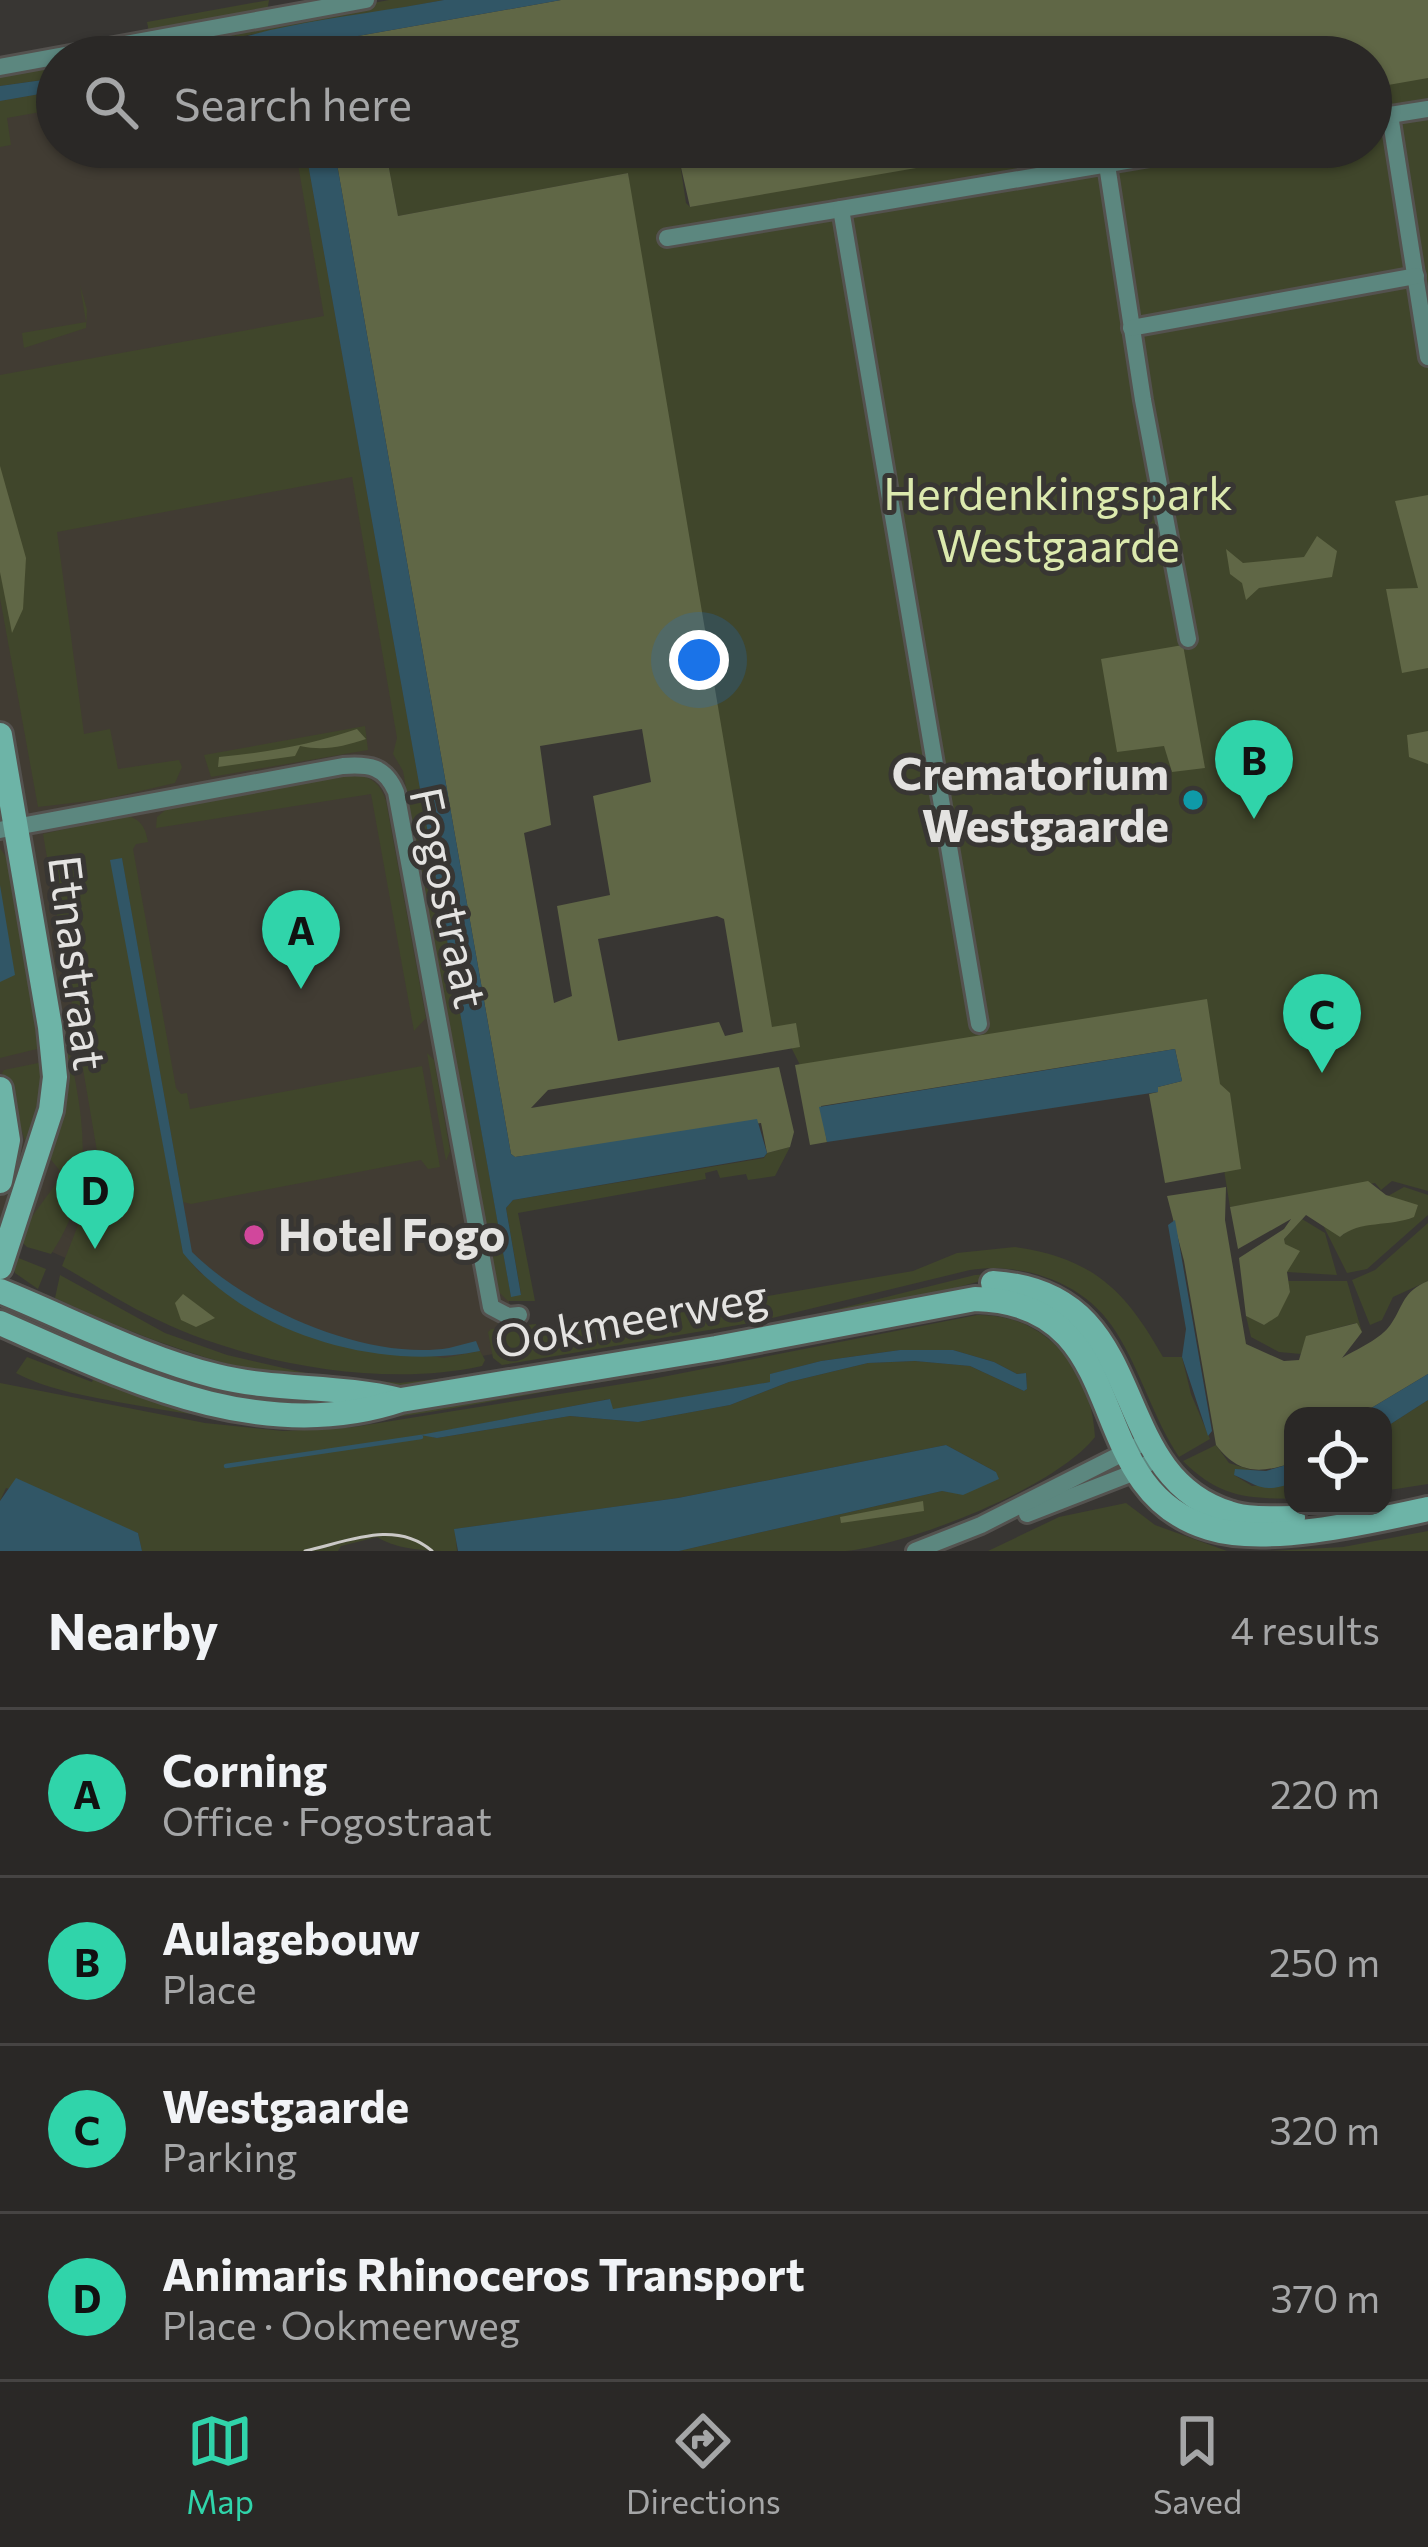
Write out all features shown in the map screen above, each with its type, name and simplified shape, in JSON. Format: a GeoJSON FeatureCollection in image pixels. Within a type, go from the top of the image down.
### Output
{"type":"FeatureCollection","features":[{"type":"Feature","properties":{"kind":"main road","name":"Etnastraat"},"geometry":{"type":"LineString","coordinates":[[0,735],[8,829],[50,1027],[55,1077],[51,1110],[0,1267]]}},
{"type":"Feature","properties":{"kind":"main road","name":"Etnastraat"},"geometry":{"type":"LineString","coordinates":[[0,1089],[8,1140],[0,1181]]}},
{"type":"Feature","properties":{"kind":"main road","name":"Ookmeerweg"},"geometry":{"type":"LineString","coordinates":[[0,1291],[140,1352],[195,1370],[259,1385],[362,1391],[401,1400]]}},
{"type":"Feature","properties":{"kind":"main road","name":"Ookmeerweg"},"geometry":{"type":"LineString","coordinates":[[0,1323],[141,1385],[212,1405],[307,1414],[373,1410],[401,1400],[975,1299],[997,1299],[1035,1309],[1060,1326],[1077,1345],[1142,1456],[1200,1500],[1244,1517],[1331,1516],[1428,1507]]}},
{"type":"Feature","properties":{"kind":"street"},"geometry":{"type":"LineString","coordinates":[[169,36],[366,0]]}},
{"type":"Feature","properties":{"kind":"street"},"geometry":{"type":"LineString","coordinates":[[0,67],[36,60]]}},
{"type":"Feature","properties":{"kind":"street"},"geometry":{"type":"LineString","coordinates":[[1392,115],[1428,109]]}},
{"type":"Feature","properties":{"kind":"street"},"geometry":{"type":"LineString","coordinates":[[667,238],[1089,168]]}},
{"type":"Feature","properties":{"kind":"street"},"geometry":{"type":"LineString","coordinates":[[1107,168],[1131,328],[1188,639]]}},
{"type":"Feature","properties":{"kind":"street"},"geometry":{"type":"LineString","coordinates":[[1392,168],[1428,357]]}},
{"type":"Feature","properties":{"kind":"street"},"geometry":{"type":"LineString","coordinates":[[841,209],[979,1024]]}},
{"type":"Feature","properties":{"kind":"street"},"geometry":{"type":"LineString","coordinates":[[1131,328],[1416,276]]}},
{"type":"Feature","properties":{"kind":"street","name":"Fogostraat"},"geometry":{"type":"LineString","coordinates":[[8,829],[343,766],[377,767],[389,778],[490,1307],[508,1316],[519,1315]]}},
{"type":"Feature","properties":{"kind":"street"},"geometry":{"type":"LineString","coordinates":[[915,1551],[1142,1456]]}},
{"type":"Feature","properties":{"kind":"street"},"geometry":{"type":"LineString","coordinates":[[937,1551],[1142,1456]]}},
{"type":"Feature","properties":{"kind":"shaded area"},"geometry":{"type":"Polygon","coordinates":[[[36,88],[36,168],[322,168],[517,1350],[446,1362],[365,1365],[70,1260],[0,1229],[0,94],[36,88]]]}},
{"type":"Feature","properties":{"kind":"green space"},"geometry":{"type":"Polygon","coordinates":[[[269,0],[267,12],[149,32],[147,22],[269,0]]]}},
{"type":"Feature","properties":{"kind":"green space"},"geometry":{"type":"Polygon","coordinates":[[[389,0],[444,0],[244,36],[198,36],[389,0]]]}},
{"type":"Feature","properties":{"kind":"green space"},"geometry":{"type":"Polygon","coordinates":[[[561,0],[1428,0],[1428,78],[1392,84],[1392,36],[358,36],[561,0]]]}},
{"type":"Feature","properties":{"kind":"green space"},"geometry":{"type":"Polygon","coordinates":[[[36,67],[36,81],[0,86],[0,74],[36,67]]]}},
{"type":"Feature","properties":{"kind":"green space","name":"Herdenkingspark Westgaarde"},"geometry":{"type":"Polygon","coordinates":[[[1428,68],[1428,1191],[1392,1181],[1381,1190],[1375,1183],[1230,1207],[1200,1022],[808,1081],[781,1027],[772,1028],[765,995],[628,173],[398,216],[389,168],[681,168],[690,207],[866,168],[1392,168],[1392,74],[1428,68]]]}},
{"type":"Feature","properties":{"kind":"green space"},"geometry":{"type":"Polygon","coordinates":[[[36,95],[36,113],[7,118],[11,145],[0,147],[0,101],[36,95]]]}},
{"type":"Feature","properties":{"kind":"green space"},"geometry":{"type":"Polygon","coordinates":[[[299,168],[309,168],[511,1296],[521,1294],[506,1208],[513,1200],[764,1158],[790,1147],[775,1176],[720,1178],[717,1170],[705,1173],[706,1179],[518,1213],[535,1301],[508,1301],[497,1290],[403,771],[393,754],[397,738],[352,477],[57,532],[84,734],[110,729],[118,769],[179,760],[182,767],[175,783],[106,799],[38,807],[0,598],[0,375],[324,316],[299,168]]]}},
{"type":"Feature","properties":{"kind":"green space"},"geometry":{"type":"Polygon","coordinates":[[[338,168],[389,168],[398,216],[628,173],[772,1027],[796,1023],[800,1047],[548,1090],[531,1108],[779,1067],[794,1132],[790,1147],[767,1153],[761,1123],[515,1157],[338,168]],[[642,729],[540,746],[551,825],[524,833],[554,1003],[572,996],[557,906],[610,895],[593,796],[651,782],[642,729]],[[717,916],[598,939],[618,1041],[719,1022],[725,1036],[743,1032],[724,919],[717,916]]]}},
{"type":"Feature","properties":{"kind":"green space"},"geometry":{"type":"Polygon","coordinates":[[[681,168],[916,168],[690,207],[681,168]]]}},
{"type":"Feature","properties":{"kind":"green space"},"geometry":{"type":"Polygon","coordinates":[[[80,285],[87,310],[86,328],[24,348],[22,333],[86,322],[80,285]]]}},
{"type":"Feature","properties":{"kind":"green space"},"geometry":{"type":"Polygon","coordinates":[[[0,466],[26,558],[23,609],[12,633],[0,572],[0,466]]]}},
{"type":"Feature","properties":{"kind":"green space"},"geometry":{"type":"Polygon","coordinates":[[[1428,495],[1428,668],[1402,673],[1386,589],[1418,588],[1395,501],[1428,495]]]}},
{"type":"Feature","properties":{"kind":"green space"},"geometry":{"type":"Polygon","coordinates":[[[1317,536],[1337,551],[1332,577],[1259,588],[1246,600],[1242,583],[1230,574],[1226,549],[1243,563],[1304,557],[1317,536]]]}},
{"type":"Feature","properties":{"kind":"green space"},"geometry":{"type":"Polygon","coordinates":[[[1183,645],[1205,768],[1172,772],[1164,746],[1117,752],[1101,659],[1183,645]]]}},
{"type":"Feature","properties":{"kind":"green space"},"geometry":{"type":"Polygon","coordinates":[[[365,726],[368,750],[211,777],[204,755],[365,726]]]}},
{"type":"Feature","properties":{"kind":"green space"},"geometry":{"type":"Polygon","coordinates":[[[357,729],[366,739],[333,747],[300,746],[295,756],[218,767],[219,757],[289,747],[357,729]]]}},
{"type":"Feature","properties":{"kind":"green space"},"geometry":{"type":"Polygon","coordinates":[[[1428,731],[1428,764],[1409,757],[1407,735],[1428,731]]]}},
{"type":"Feature","properties":{"kind":"green space"},"geometry":{"type":"Polygon","coordinates":[[[349,774],[373,781],[386,801],[426,1018],[414,1031],[371,794],[156,828],[157,817],[169,807],[349,774]]]}},
{"type":"Feature","properties":{"kind":"green space"},"geometry":{"type":"Polygon","coordinates":[[[126,815],[139,822],[147,836],[148,842],[133,849],[176,1088],[187,1093],[190,1109],[422,1066],[440,1167],[428,1169],[421,1160],[183,1202],[122,859],[111,860],[183,1252],[199,1272],[300,1333],[444,1358],[480,1351],[485,1360],[482,1366],[443,1372],[360,1373],[274,1360],[194,1336],[62,1266],[95,1182],[98,1157],[43,834],[126,815]]]}},
{"type":"Feature","properties":{"kind":"green space"},"geometry":{"type":"Polygon","coordinates":[[[0,848],[10,863],[17,862],[41,1048],[0,1058],[0,848]]]}},
{"type":"Feature","properties":{"kind":"green space"},"geometry":{"type":"Polygon","coordinates":[[[1207,999],[1220,1084],[1230,1093],[1241,1169],[1165,1183],[1149,1094],[1182,1081],[1175,1049],[821,1106],[827,1142],[810,1145],[795,1065],[1207,999]]]}},
{"type":"Feature","properties":{"kind":"green space"},"geometry":{"type":"Polygon","coordinates":[[[62,1012],[79,1105],[82,1165],[68,1224],[51,1254],[27,1247],[17,1237],[58,1181],[60,1171],[45,1152],[55,1013],[62,1012]]]}},
{"type":"Feature","properties":{"kind":"green space"},"geometry":{"type":"Polygon","coordinates":[[[427,1053],[434,1060],[450,1151],[446,1161],[427,1053]]]}},
{"type":"Feature","properties":{"kind":"green space"},"geometry":{"type":"Polygon","coordinates":[[[43,1062],[47,1095],[27,1146],[2,1073],[43,1062]]]}},
{"type":"Feature","properties":{"kind":"green space"},"geometry":{"type":"Polygon","coordinates":[[[1368,1181],[1386,1195],[1418,1205],[1414,1217],[1356,1228],[1340,1237],[1306,1215],[1284,1239],[1300,1251],[1287,1272],[1290,1292],[1278,1316],[1264,1325],[1246,1316],[1239,1258],[1284,1229],[1291,1219],[1238,1249],[1230,1207],[1368,1181]]]}},
{"type":"Feature","properties":{"kind":"green space"},"geometry":{"type":"Polygon","coordinates":[[[1226,1187],[1225,1220],[1246,1344],[1284,1361],[1299,1360],[1306,1336],[1357,1323],[1362,1332],[1342,1358],[1381,1334],[1408,1294],[1428,1281],[1428,1374],[1373,1407],[1284,1407],[1284,1465],[1251,1469],[1233,1462],[1216,1445],[1184,1261],[1167,1196],[1226,1187]]]}},
{"type":"Feature","properties":{"kind":"green space"},"geometry":{"type":"Polygon","coordinates":[[[1404,1187],[1428,1195],[1428,1215],[1367,1269],[1347,1273],[1321,1221],[1340,1237],[1352,1227],[1418,1206],[1388,1196],[1404,1187]]]}},
{"type":"Feature","properties":{"kind":"green space"},"geometry":{"type":"Polygon","coordinates":[[[1302,1219],[1325,1233],[1337,1275],[1287,1272],[1284,1239],[1302,1219]]]}},
{"type":"Feature","properties":{"kind":"green space"},"geometry":{"type":"Polygon","coordinates":[[[1428,1223],[1428,1281],[1393,1297],[1382,1320],[1370,1325],[1352,1280],[1375,1270],[1428,1223]]]}},
{"type":"Feature","properties":{"kind":"green space"},"geometry":{"type":"Polygon","coordinates":[[[1015,1247],[1066,1259],[1086,1269],[1135,1313],[1163,1357],[1182,1357],[1210,1439],[1179,1457],[1125,1347],[1103,1315],[1071,1289],[1012,1269],[970,1270],[756,1322],[502,1365],[493,1358],[488,1332],[536,1324],[540,1335],[913,1271],[957,1253],[1015,1247]]]}},
{"type":"Feature","properties":{"kind":"green space"},"geometry":{"type":"Polygon","coordinates":[[[11,1255],[46,1269],[38,1289],[15,1273],[11,1255]]]}},
{"type":"Feature","properties":{"kind":"green space"},"geometry":{"type":"Polygon","coordinates":[[[1013,1273],[1063,1291],[1098,1321],[1146,1409],[992,1278],[921,1297],[519,1375],[414,1389],[345,1386],[259,1372],[175,1348],[55,1298],[60,1275],[165,1333],[227,1355],[314,1375],[400,1383],[508,1371],[790,1321],[975,1275],[1013,1273]]]}},
{"type":"Feature","properties":{"kind":"green space"},"geometry":{"type":"Polygon","coordinates":[[[1288,1281],[1347,1281],[1362,1332],[1356,1323],[1307,1336],[1301,1354],[1279,1352],[1251,1337],[1246,1316],[1264,1325],[1290,1292],[1288,1281]]]}},
{"type":"Feature","properties":{"kind":"green space"},"geometry":{"type":"Polygon","coordinates":[[[183,1294],[215,1318],[196,1327],[181,1320],[175,1303],[183,1294]]]}},
{"type":"Feature","properties":{"kind":"green space"},"geometry":{"type":"Polygon","coordinates":[[[995,1303],[1019,1308],[1056,1330],[1083,1364],[1111,1427],[1100,1425],[1081,1374],[1063,1343],[1036,1320],[995,1310],[939,1314],[764,1353],[453,1408],[331,1423],[258,1422],[172,1411],[71,1393],[16,1373],[27,1357],[92,1382],[94,1377],[209,1413],[280,1420],[348,1417],[479,1398],[995,1303]]]}},
{"type":"Feature","properties":{"kind":"green space"},"geometry":{"type":"Polygon","coordinates":[[[977,1315],[1001,1317],[1024,1324],[1060,1350],[1085,1389],[1095,1437],[1075,1456],[1016,1494],[943,1525],[846,1551],[679,1551],[942,1491],[963,1494],[996,1472],[946,1445],[678,1498],[455,1529],[457,1551],[405,1548],[377,1537],[341,1546],[338,1551],[142,1551],[138,1533],[6,1488],[0,1501],[0,1383],[205,1423],[283,1431],[354,1427],[647,1380],[977,1315]],[[900,1350],[821,1361],[771,1374],[771,1382],[612,1410],[609,1399],[424,1435],[437,1438],[570,1416],[638,1422],[730,1405],[789,1382],[868,1363],[970,1366],[1027,1389],[1026,1373],[1017,1374],[953,1350],[900,1350]]]}},
{"type":"Feature","properties":{"kind":"green space"},"geometry":{"type":"Polygon","coordinates":[[[1428,1400],[1428,1484],[1392,1490],[1392,1423],[1428,1400]]]}},
{"type":"Feature","properties":{"kind":"green space"},"geometry":{"type":"Polygon","coordinates":[[[1216,1445],[1229,1463],[1258,1472],[1234,1475],[1252,1486],[1284,1484],[1284,1499],[1221,1489],[1183,1461],[1216,1445]]]}},
{"type":"Feature","properties":{"kind":"green space"},"geometry":{"type":"Polygon","coordinates":[[[923,1501],[924,1511],[841,1523],[840,1517],[923,1501]]]}},
{"type":"Feature","properties":{"kind":"green space"},"geometry":{"type":"Polygon","coordinates":[[[1126,1503],[1155,1525],[1227,1551],[988,1551],[1059,1517],[1126,1503]]]}},
{"type":"Feature","properties":{"kind":"green space"},"geometry":{"type":"Polygon","coordinates":[[[1428,1531],[1428,1551],[1269,1551],[1343,1547],[1428,1531]]]}},
{"type":"Feature","properties":{"kind":"water"},"geometry":{"type":"Polygon","coordinates":[[[444,0],[561,0],[358,36],[249,36],[444,0]]]}},
{"type":"Feature","properties":{"kind":"water"},"geometry":{"type":"Polygon","coordinates":[[[36,81],[36,95],[0,101],[0,86],[36,81]]]}},
{"type":"Feature","properties":{"kind":"water"},"geometry":{"type":"Polygon","coordinates":[[[309,168],[338,168],[511,1154],[757,1119],[767,1153],[513,1200],[506,1208],[521,1295],[511,1297],[309,168]]]}},
{"type":"Feature","properties":{"kind":"water"},"geometry":{"type":"Polygon","coordinates":[[[122,858],[192,1252],[245,1293],[312,1326],[383,1346],[417,1350],[476,1341],[480,1351],[400,1356],[318,1340],[243,1305],[183,1253],[110,860],[122,858]]]}},
{"type":"Feature","properties":{"kind":"water"},"geometry":{"type":"Polygon","coordinates":[[[0,885],[15,975],[0,982],[0,885]]]}},
{"type":"Feature","properties":{"kind":"water"},"geometry":{"type":"Polygon","coordinates":[[[1175,1049],[1182,1081],[1158,1087],[1158,1092],[827,1142],[819,1107],[1175,1049]]]}},
{"type":"Feature","properties":{"kind":"water"},"geometry":{"type":"Polygon","coordinates":[[[1175,1220],[1212,1431],[1208,1436],[1182,1357],[1186,1329],[1168,1225],[1175,1220]]]}},
{"type":"Feature","properties":{"kind":"water"},"geometry":{"type":"Polygon","coordinates":[[[900,1350],[953,1350],[994,1362],[1017,1374],[1026,1373],[1027,1389],[970,1366],[868,1363],[789,1382],[730,1405],[638,1422],[570,1416],[437,1438],[420,1435],[610,1399],[613,1409],[770,1382],[770,1374],[821,1361],[900,1350]]]}},
{"type":"Feature","properties":{"kind":"water"},"geometry":{"type":"Polygon","coordinates":[[[1428,1374],[1428,1400],[1392,1423],[1392,1407],[1373,1407],[1428,1374]]]}},
{"type":"Feature","properties":{"kind":"water"},"geometry":{"type":"Polygon","coordinates":[[[946,1445],[996,1472],[999,1479],[963,1495],[942,1491],[679,1551],[458,1551],[454,1529],[678,1498],[946,1445]]]}},
{"type":"Feature","properties":{"kind":"water"},"geometry":{"type":"Polygon","coordinates":[[[1284,1466],[1284,1486],[1262,1487],[1234,1475],[1235,1469],[1266,1471],[1284,1466]]]}},
{"type":"Feature","properties":{"kind":"water"},"geometry":{"type":"Polygon","coordinates":[[[16,1478],[138,1533],[142,1551],[0,1551],[0,1501],[16,1478]]]}},
{"type":"Feature","properties":{"kind":"waterway"},"geometry":{"type":"LineString","coordinates":[[226,1466],[421,1437]]}},
{"type":"Feature","properties":{"kind":"tram line"},"geometry":{"type":"LineString","coordinates":[[305,1551],[387,1535],[418,1541],[432,1551]]}},
{"type":"Feature","properties":{"kind":"place","name":"Crematorium Westgaarde"},"geometry":{"type":"Point","coordinates":[1193,800]}},
{"type":"Feature","properties":{"kind":"place","name":"Aulagebouw"},"geometry":{"type":"Point","coordinates":[1254,819]}},
{"type":"Feature","properties":{"kind":"place","name":"Corning"},"geometry":{"type":"Point","coordinates":[301,989]}},
{"type":"Feature","properties":{"kind":"place","name":"Westgaarde"},"geometry":{"type":"Point","coordinates":[1322,1073]}},
{"type":"Feature","properties":{"kind":"place","name":"Hotel Fogo"},"geometry":{"type":"Point","coordinates":[254,1235]}},
{"type":"Feature","properties":{"kind":"place","name":"Animaris Rhinoceros Transport"},"geometry":{"type":"Point","coordinates":[95,1249]}}]}
